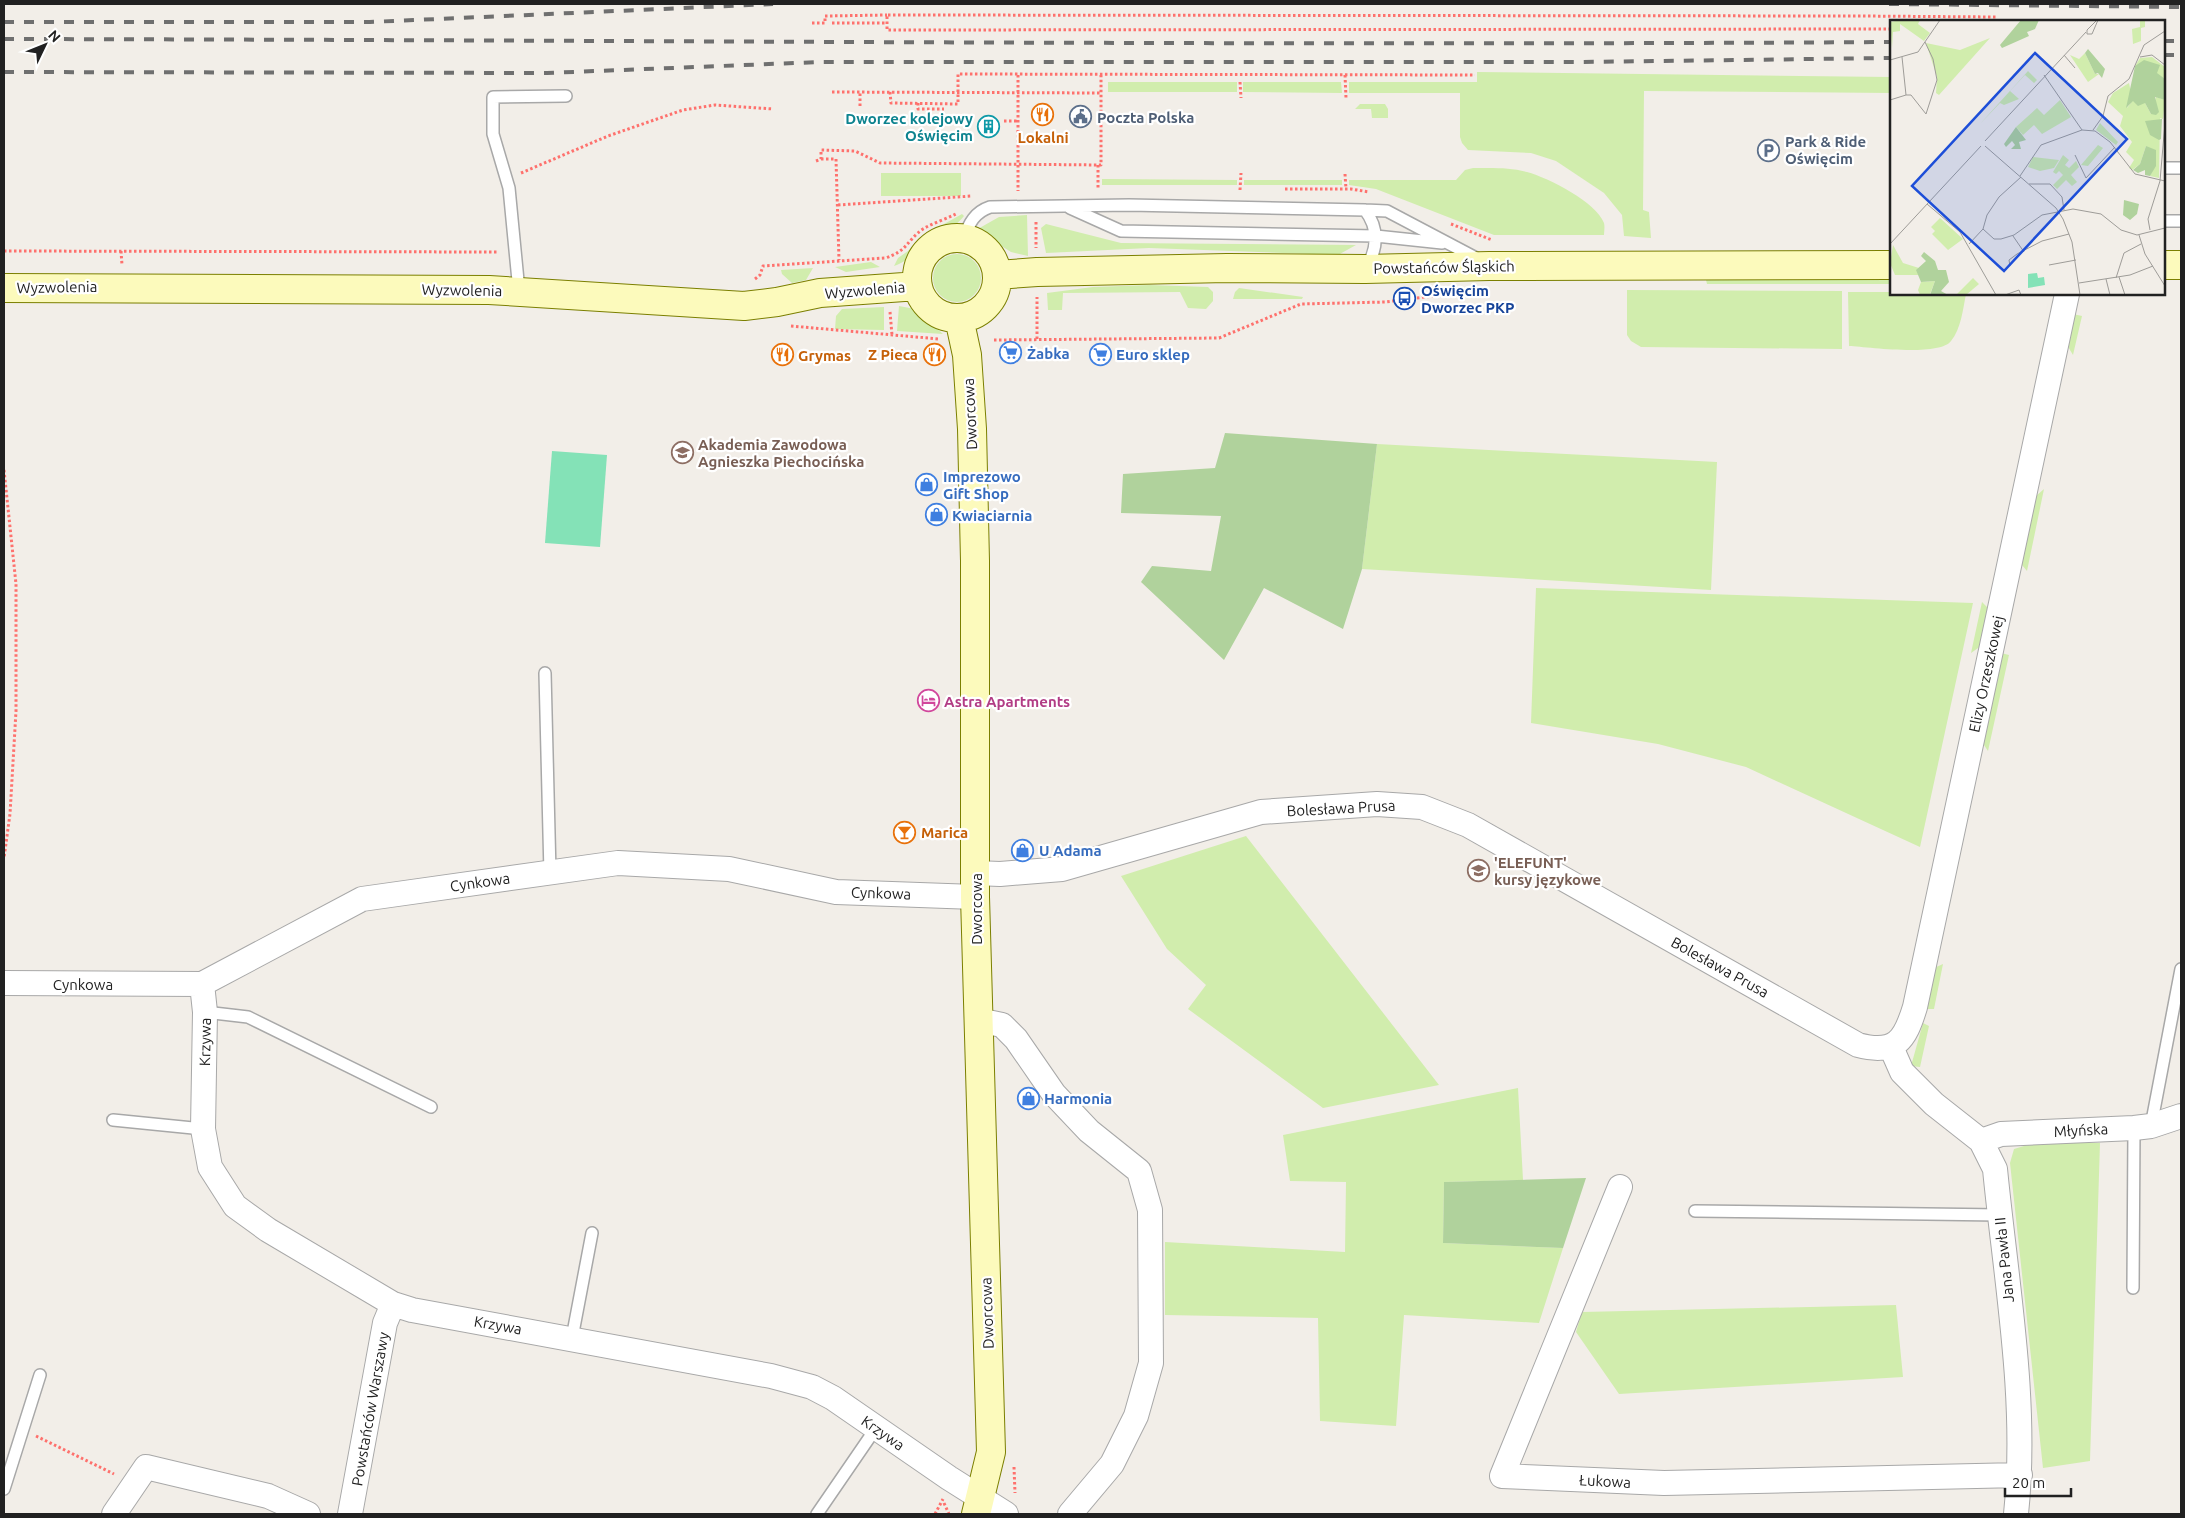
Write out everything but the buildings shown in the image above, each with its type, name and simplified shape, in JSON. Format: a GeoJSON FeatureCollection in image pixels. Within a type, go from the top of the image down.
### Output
{"type":"FeatureCollection","features":[{"type":"Feature","properties":{"kind":"street"},"geometry":{"type":"LineString","coordinates":[[964,238],[974,241],[991,255],[997,275],[994,295],[986,306],[973,314],[959,318],[948,317],[933,309],[922,296],[918,286],[920,264],[928,250],[942,240],[964,238]]}},
{"type":"Feature","properties":{"kind":"street","name":"Powstańców Śląskich"},"geometry":{"type":"LineString","coordinates":[[997,275],[1037,272],[1218,268],[1366,269],[1489,266],[1890,264]]}},
{"type":"Feature","properties":{"kind":"street"},"geometry":{"type":"LineString","coordinates":[[2165,265],[2181,265]]}},
{"type":"Feature","properties":{"kind":"street","name":"Wyzwolenia"},"geometry":{"type":"LineString","coordinates":[[4,288],[519,291],[744,306],[777,302],[820,293],[918,286]]}},
{"type":"Feature","properties":{"kind":"street","name":"Elizy Orzeszkowej"},"geometry":{"type":"LineString","coordinates":[[1892,1047],[1907,1033],[1915,1007],[2068,295]]}},
{"type":"Feature","properties":{"kind":"street","name":"Dworcowa"},"geometry":{"type":"LineString","coordinates":[[959,318],[966,355],[972,429],[975,561],[978,1020],[991,1452],[978,1507]]}},
{"type":"Feature","properties":{"kind":"street","name":"Bolesława Prusa"},"geometry":{"type":"LineString","coordinates":[[976,885],[1000,874],[1062,869],[1261,812],[1376,804],[1422,807],[1468,825],[1858,1044],[1875,1048],[1892,1047]]}},
{"type":"Feature","properties":{"kind":"street","name":"Cynkowa"},"geometry":{"type":"LineString","coordinates":[[4,983],[202,984],[362,899],[618,863],[729,869],[836,892],[976,885]]}},
{"type":"Feature","properties":{"kind":"street","name":"Krzywa"},"geometry":{"type":"LineString","coordinates":[[202,984],[205,1012],[203,1130],[210,1167],[235,1206],[268,1230],[393,1304],[412,1310],[771,1376],[812,1387],[833,1398],[876,1428],[978,1507],[1006,1514]]}},
{"type":"Feature","properties":{"kind":"street"},"geometry":{"type":"LineString","coordinates":[[978,1020],[1002,1025],[1016,1039],[1054,1094],[1089,1131],[1138,1171],[1150,1210],[1151,1363],[1136,1416],[1112,1464],[1070,1514]]}},
{"type":"Feature","properties":{"kind":"street","name":"Jana Pawła II"},"geometry":{"type":"LineString","coordinates":[[1892,1047],[1902,1072],[1917,1088],[1981,1141],[1995,1169],[2017,1390],[2020,1475],[2016,1514]]}},
{"type":"Feature","properties":{"kind":"street","name":"Młyńska"},"geometry":{"type":"LineString","coordinates":[[1981,1141],[2001,1134],[2143,1127],[2181,1116]]}},
{"type":"Feature","properties":{"kind":"street","name":"Łukowa"},"geometry":{"type":"LineString","coordinates":[[1620,1187],[1502,1476],[1664,1483],[2020,1475]]}},
{"type":"Feature","properties":{"kind":"street","name":"Powstańców Warszawy"},"geometry":{"type":"LineString","coordinates":[[350,1514],[385,1323],[393,1304]]}},
{"type":"Feature","properties":{"kind":"street"},"geometry":{"type":"LineString","coordinates":[[114,1514],[146,1467],[268,1496],[308,1514]]}},
{"type":"Feature","properties":{"kind":"lane"},"geometry":{"type":"LineString","coordinates":[[519,291],[516,252],[506,180],[493,134],[492,97],[566,96]]}},
{"type":"Feature","properties":{"kind":"lane"},"geometry":{"type":"LineString","coordinates":[[2165,168],[2181,168]]}},
{"type":"Feature","properties":{"kind":"lane"},"geometry":{"type":"LineString","coordinates":[[964,238],[968,226],[979,210],[990,206],[1129,205],[1387,211],[1489,266]]}},
{"type":"Feature","properties":{"kind":"lane"},"geometry":{"type":"LineString","coordinates":[[1067,206],[1121,231],[1376,236],[1449,244]]}},
{"type":"Feature","properties":{"kind":"lane"},"geometry":{"type":"LineString","coordinates":[[1365,210],[1371,218],[1376,236],[1374,256],[1366,269]]}},
{"type":"Feature","properties":{"kind":"lane"},"geometry":{"type":"LineString","coordinates":[[2165,221],[2181,222]]}},
{"type":"Feature","properties":{"kind":"lane"},"geometry":{"type":"LineString","coordinates":[[545,673],[550,872]]}},
{"type":"Feature","properties":{"kind":"lane"},"geometry":{"type":"LineString","coordinates":[[2133,1288],[2143,1127],[2181,969]]}},
{"type":"Feature","properties":{"kind":"lane"},"geometry":{"type":"LineString","coordinates":[[205,1012],[248,1017],[431,1107]]}},
{"type":"Feature","properties":{"kind":"lane"},"geometry":{"type":"LineString","coordinates":[[113,1120],[203,1130]]}},
{"type":"Feature","properties":{"kind":"lane"},"geometry":{"type":"LineString","coordinates":[[1695,1211],[2000,1216]]}},
{"type":"Feature","properties":{"kind":"lane"},"geometry":{"type":"LineString","coordinates":[[572,1338],[592,1233]]}},
{"type":"Feature","properties":{"kind":"lane"},"geometry":{"type":"LineString","coordinates":[[4,1489],[40,1375]]}},
{"type":"Feature","properties":{"kind":"lane"},"geometry":{"type":"LineString","coordinates":[[817,1514],[876,1428]]}},
{"type":"Feature","properties":{"kind":"path"},"geometry":{"type":"LineString","coordinates":[[812,23],[825,23],[825,16],[1996,17],[1996,20]]}},
{"type":"Feature","properties":{"kind":"path"},"geometry":{"type":"LineString","coordinates":[[888,16],[888,30],[1890,29]]}},
{"type":"Feature","properties":{"kind":"path"},"geometry":{"type":"LineString","coordinates":[[832,23],[887,23]]}},
{"type":"Feature","properties":{"kind":"path"},"geometry":{"type":"LineString","coordinates":[[890,92],[891,104],[958,104],[958,74],[1475,75]]}},
{"type":"Feature","properties":{"kind":"path"},"geometry":{"type":"LineString","coordinates":[[1098,191],[1098,165],[1101,165],[1101,74]]}},
{"type":"Feature","properties":{"kind":"path"},"geometry":{"type":"LineString","coordinates":[[1346,74],[1346,98]]}},
{"type":"Feature","properties":{"kind":"path"},"geometry":{"type":"LineString","coordinates":[[1018,75],[1018,192]]}},
{"type":"Feature","properties":{"kind":"path"},"geometry":{"type":"LineString","coordinates":[[1240,82],[1242,98]]}},
{"type":"Feature","properties":{"kind":"path"},"geometry":{"type":"LineString","coordinates":[[832,92],[1101,93]]}},
{"type":"Feature","properties":{"kind":"path"},"geometry":{"type":"LineString","coordinates":[[860,92],[860,106]]}},
{"type":"Feature","properties":{"kind":"path"},"geometry":{"type":"LineString","coordinates":[[918,104],[918,109],[944,109]]}},
{"type":"Feature","properties":{"kind":"path"},"geometry":{"type":"LineString","coordinates":[[506,180],[608,136],[683,110],[715,105],[773,109]]}},
{"type":"Feature","properties":{"kind":"path"},"geometry":{"type":"LineString","coordinates":[[1004,122],[1018,121]]}},
{"type":"Feature","properties":{"kind":"path"},"geometry":{"type":"LineString","coordinates":[[821,159],[821,150],[855,151],[880,163],[1098,165]]}},
{"type":"Feature","properties":{"kind":"path"},"geometry":{"type":"LineString","coordinates":[[816,161],[836,159],[839,260]]}},
{"type":"Feature","properties":{"kind":"path"},"geometry":{"type":"LineString","coordinates":[[1240,190],[1241,174]]}},
{"type":"Feature","properties":{"kind":"path"},"geometry":{"type":"LineString","coordinates":[[1345,174],[1346,189]]}},
{"type":"Feature","properties":{"kind":"path"},"geometry":{"type":"LineString","coordinates":[[838,205],[976,196]]}},
{"type":"Feature","properties":{"kind":"path"},"geometry":{"type":"LineString","coordinates":[[755,279],[760,274],[763,266],[885,258],[896,255],[904,250],[923,229],[960,212]]}},
{"type":"Feature","properties":{"kind":"path"},"geometry":{"type":"LineString","coordinates":[[1447,222],[1491,240],[1501,240]]}},
{"type":"Feature","properties":{"kind":"path"},"geometry":{"type":"LineString","coordinates":[[4,251],[516,252]]}},
{"type":"Feature","properties":{"kind":"path"},"geometry":{"type":"LineString","coordinates":[[122,251],[122,262]]}},
{"type":"Feature","properties":{"kind":"path"},"geometry":{"type":"LineString","coordinates":[[994,340],[1219,338],[1301,304],[1385,302],[1452,293]]}},
{"type":"Feature","properties":{"kind":"path"},"geometry":{"type":"LineString","coordinates":[[890,309],[892,335]]}},
{"type":"Feature","properties":{"kind":"path"},"geometry":{"type":"LineString","coordinates":[[788,325],[940,339]]}},
{"type":"Feature","properties":{"kind":"path"},"geometry":{"type":"LineString","coordinates":[[4,470],[16,584],[16,701],[10,814],[4,858]]}},
{"type":"Feature","properties":{"kind":"path"},"geometry":{"type":"LineString","coordinates":[[23,1430],[134,1484]]}},
{"type":"Feature","properties":{"kind":"path"},"geometry":{"type":"LineString","coordinates":[[935,1514],[943,1499]]}},
{"type":"Feature","properties":{"kind":"green space"},"geometry":{"type":"Polygon","coordinates":[[[1477,72],[1890,77],[1890,93],[1644,91],[1643,210],[1649,212],[1651,238],[1624,236],[1622,215],[1604,193],[1556,161],[1531,153],[1468,150],[1460,137],[1460,93],[1349,93],[1349,82],[1477,82],[1477,72]]]}},
{"type":"Feature","properties":{"kind":"green space"},"geometry":{"type":"Polygon","coordinates":[[[1108,82],[1237,82],[1237,92],[1108,92],[1108,82]]]}},
{"type":"Feature","properties":{"kind":"green space"},"geometry":{"type":"Polygon","coordinates":[[[1243,82],[1341,82],[1342,93],[1243,92],[1243,82]]]}},
{"type":"Feature","properties":{"kind":"green space"},"geometry":{"type":"Polygon","coordinates":[[[1360,104],[1385,104],[1388,109],[1388,118],[1372,118],[1371,109],[1355,109],[1360,104]]]}},
{"type":"Feature","properties":{"kind":"green space"},"geometry":{"type":"Polygon","coordinates":[[[1473,168],[1521,170],[1559,185],[1592,207],[1604,223],[1604,235],[1494,235],[1376,189],[1349,185],[1349,180],[1456,180],[1465,170],[1473,168]]]}},
{"type":"Feature","properties":{"kind":"green space"},"geometry":{"type":"Polygon","coordinates":[[[881,173],[961,173],[961,196],[881,196],[881,173]]]}},
{"type":"Feature","properties":{"kind":"green space"},"geometry":{"type":"Polygon","coordinates":[[[1102,179],[1237,180],[1237,185],[1102,185],[1102,179]]]}},
{"type":"Feature","properties":{"kind":"green space"},"geometry":{"type":"Polygon","coordinates":[[[1244,180],[1342,180],[1342,185],[1244,185],[1244,180]]]}},
{"type":"Feature","properties":{"kind":"green space"},"geometry":{"type":"Polygon","coordinates":[[[962,214],[964,216],[955,225],[931,236],[905,261],[894,266],[898,258],[908,251],[919,238],[962,214]]]}},
{"type":"Feature","properties":{"kind":"green space"},"geometry":{"type":"Polygon","coordinates":[[[1027,215],[1028,256],[1011,252],[976,230],[999,217],[1027,215]]]}},
{"type":"Feature","properties":{"kind":"green space"},"geometry":{"type":"Polygon","coordinates":[[[1046,224],[1121,243],[1356,245],[1338,255],[1149,248],[1046,253],[1041,228],[1046,224]]]}},
{"type":"Feature","properties":{"kind":"green space"},"geometry":{"type":"Polygon","coordinates":[[[957,254],[966,256],[974,261],[979,269],[981,278],[979,287],[974,295],[966,300],[957,302],[948,300],[940,295],[935,287],[933,278],[935,269],[940,261],[948,256],[957,254]]]}},
{"type":"Feature","properties":{"kind":"green space"},"geometry":{"type":"Polygon","coordinates":[[[871,262],[880,267],[846,272],[835,267],[871,262]]]}},
{"type":"Feature","properties":{"kind":"green space"},"geometry":{"type":"Polygon","coordinates":[[[813,268],[806,280],[792,283],[782,274],[781,270],[813,268]]]}},
{"type":"Feature","properties":{"kind":"green space"},"geometry":{"type":"Polygon","coordinates":[[[1705,276],[1890,278],[1890,284],[1707,284],[1705,276]]]}},
{"type":"Feature","properties":{"kind":"green space"},"geometry":{"type":"Polygon","coordinates":[[[1150,285],[1208,287],[1213,292],[1213,301],[1206,309],[1188,308],[1180,292],[1063,293],[1062,310],[1048,310],[1047,293],[1093,287],[1150,285]]]}},
{"type":"Feature","properties":{"kind":"green space"},"geometry":{"type":"Polygon","coordinates":[[[1239,288],[1303,297],[1302,299],[1233,299],[1235,292],[1239,288]]]}},
{"type":"Feature","properties":{"kind":"green space"},"geometry":{"type":"Polygon","coordinates":[[[1627,290],[1842,291],[1842,349],[1641,347],[1631,341],[1627,335],[1627,290]]]}},
{"type":"Feature","properties":{"kind":"green space"},"geometry":{"type":"Polygon","coordinates":[[[1848,292],[1890,292],[1890,295],[1966,295],[1959,325],[1951,341],[1944,346],[1933,349],[1903,350],[1849,346],[1848,292]]]}},
{"type":"Feature","properties":{"kind":"green space"},"geometry":{"type":"Polygon","coordinates":[[[899,306],[915,309],[943,334],[897,331],[899,306]]]}},
{"type":"Feature","properties":{"kind":"green space"},"geometry":{"type":"Polygon","coordinates":[[[884,307],[884,330],[835,329],[836,316],[842,309],[884,307]]]}},
{"type":"Feature","properties":{"kind":"green space"},"geometry":{"type":"Polygon","coordinates":[[[2073,314],[2082,316],[2073,355],[2067,345],[2073,314]]]}},
{"type":"Feature","properties":{"kind":"green space"},"geometry":{"type":"Polygon","coordinates":[[[1225,433],[1377,444],[1362,569],[1343,629],[1264,588],[1224,660],[1141,582],[1152,566],[1211,571],[1221,516],[1121,513],[1123,474],[1215,468],[1225,433]]]}},
{"type":"Feature","properties":{"kind":"green space"},"geometry":{"type":"Polygon","coordinates":[[[1377,444],[1717,462],[1711,590],[1362,569],[1377,444]]]}},
{"type":"Feature","properties":{"kind":"green space"},"geometry":{"type":"Polygon","coordinates":[[[552,451],[607,455],[600,547],[545,543],[552,451]]]}},
{"type":"Feature","properties":{"kind":"green space"},"geometry":{"type":"Polygon","coordinates":[[[2044,489],[2027,571],[2022,565],[2022,558],[2036,496],[2044,489]]]}},
{"type":"Feature","properties":{"kind":"green space"},"geometry":{"type":"Polygon","coordinates":[[[1536,588],[1973,603],[1920,847],[1746,767],[1658,744],[1531,723],[1536,588]]]}},
{"type":"Feature","properties":{"kind":"green space"},"geometry":{"type":"Polygon","coordinates":[[[1982,602],[1989,609],[1981,646],[1971,653],[1982,602]]]}},
{"type":"Feature","properties":{"kind":"green space"},"geometry":{"type":"Polygon","coordinates":[[[2001,653],[2009,655],[1988,751],[1982,742],[2001,653]]]}},
{"type":"Feature","properties":{"kind":"green space"},"geometry":{"type":"Polygon","coordinates":[[[1246,836],[1439,1085],[1323,1108],[1188,1009],[1206,985],[1167,949],[1121,876],[1246,836]]]}},
{"type":"Feature","properties":{"kind":"green space"},"geometry":{"type":"Polygon","coordinates":[[[1943,964],[1934,1009],[1925,1009],[1934,968],[1943,964]]]}},
{"type":"Feature","properties":{"kind":"green space"},"geometry":{"type":"Polygon","coordinates":[[[1923,1023],[1929,1026],[1920,1067],[1911,1066],[1923,1023]]]}},
{"type":"Feature","properties":{"kind":"green space"},"geometry":{"type":"Polygon","coordinates":[[[1518,1088],[1523,1180],[1444,1182],[1443,1243],[1563,1248],[1539,1323],[1404,1315],[1396,1426],[1320,1421],[1318,1318],[1165,1315],[1165,1242],[1345,1252],[1346,1182],[1290,1181],[1283,1135],[1518,1088]]]}},
{"type":"Feature","properties":{"kind":"green space"},"geometry":{"type":"Polygon","coordinates":[[[2024,1143],[2100,1143],[2090,1461],[2043,1468],[2010,1163],[2014,1149],[2024,1146],[2024,1143]]]}},
{"type":"Feature","properties":{"kind":"green space"},"geometry":{"type":"Polygon","coordinates":[[[1586,1178],[1563,1248],[1443,1243],[1444,1182],[1586,1178]]]}},
{"type":"Feature","properties":{"kind":"green space"},"geometry":{"type":"Polygon","coordinates":[[[1896,1305],[1903,1377],[1619,1394],[1576,1332],[1582,1312],[1896,1305]]]}},
{"type":"Feature","properties":{"kind":"railway"},"geometry":{"type":"LineString","coordinates":[[4,22],[370,22],[773,4]]}},
{"type":"Feature","properties":{"kind":"railway"},"geometry":{"type":"LineString","coordinates":[[1889,4],[2181,7]]}},
{"type":"Feature","properties":{"kind":"railway"},"geometry":{"type":"LineString","coordinates":[[4,39],[1183,43],[1890,42]]}},
{"type":"Feature","properties":{"kind":"railway"},"geometry":{"type":"LineString","coordinates":[[2165,41],[2181,41]]}},
{"type":"Feature","properties":{"kind":"railway"},"geometry":{"type":"LineString","coordinates":[[2165,55],[2181,55]]}},
{"type":"Feature","properties":{"kind":"railway"},"geometry":{"type":"LineString","coordinates":[[4,72],[547,73],[820,62],[1580,62],[1890,58]]}},
{"type":"Feature","properties":{"kind":"place","name":"Lokalni"},"geometry":{"type":"Point","coordinates":[1043,114]}},
{"type":"Feature","properties":{"kind":"place","name":"Poczta Polska"},"geometry":{"type":"Point","coordinates":[1081,117]}},
{"type":"Feature","properties":{"kind":"place","name":"Dworzec kolejowy Oświęcim"},"geometry":{"type":"Point","coordinates":[989,127]}},
{"type":"Feature","properties":{"kind":"place","name":"Park & Ride Oświęcim"},"geometry":{"type":"Point","coordinates":[1769,150]}},
{"type":"Feature","properties":{"kind":"place","name":"Oświęcim Dworzec PKP"},"geometry":{"type":"Point","coordinates":[1405,299]}},
{"type":"Feature","properties":{"kind":"place","name":"Żabka"},"geometry":{"type":"Point","coordinates":[1011,353]}},
{"type":"Feature","properties":{"kind":"place","name":"Z Pieca"},"geometry":{"type":"Point","coordinates":[934,354]}},
{"type":"Feature","properties":{"kind":"place","name":"Euro sklep"},"geometry":{"type":"Point","coordinates":[1100,354]}},
{"type":"Feature","properties":{"kind":"place","name":"Grymas"},"geometry":{"type":"Point","coordinates":[782,355]}},
{"type":"Feature","properties":{"kind":"place","name":"Akademia Zawodowa Agnieszka Piechocińska"},"geometry":{"type":"Point","coordinates":[682,453]}},
{"type":"Feature","properties":{"kind":"place","name":"Imprezowo Gift Shop"},"geometry":{"type":"Point","coordinates":[927,485]}},
{"type":"Feature","properties":{"kind":"place","name":"Kwiaciarnia"},"geometry":{"type":"Point","coordinates":[936,515]}},
{"type":"Feature","properties":{"kind":"place","name":"Astra Apartments"},"geometry":{"type":"Point","coordinates":[928,701]}},
{"type":"Feature","properties":{"kind":"place","name":"Marica"},"geometry":{"type":"Point","coordinates":[905,832]}},
{"type":"Feature","properties":{"kind":"place","name":"U Adama"},"geometry":{"type":"Point","coordinates":[1023,850]}},
{"type":"Feature","properties":{"kind":"place","name":"'ELEFUNT' kursy językowe"},"geometry":{"type":"Point","coordinates":[1478,871]}},
{"type":"Feature","properties":{"kind":"place","name":"Harmonia"},"geometry":{"type":"Point","coordinates":[1028,1098]}}]}
